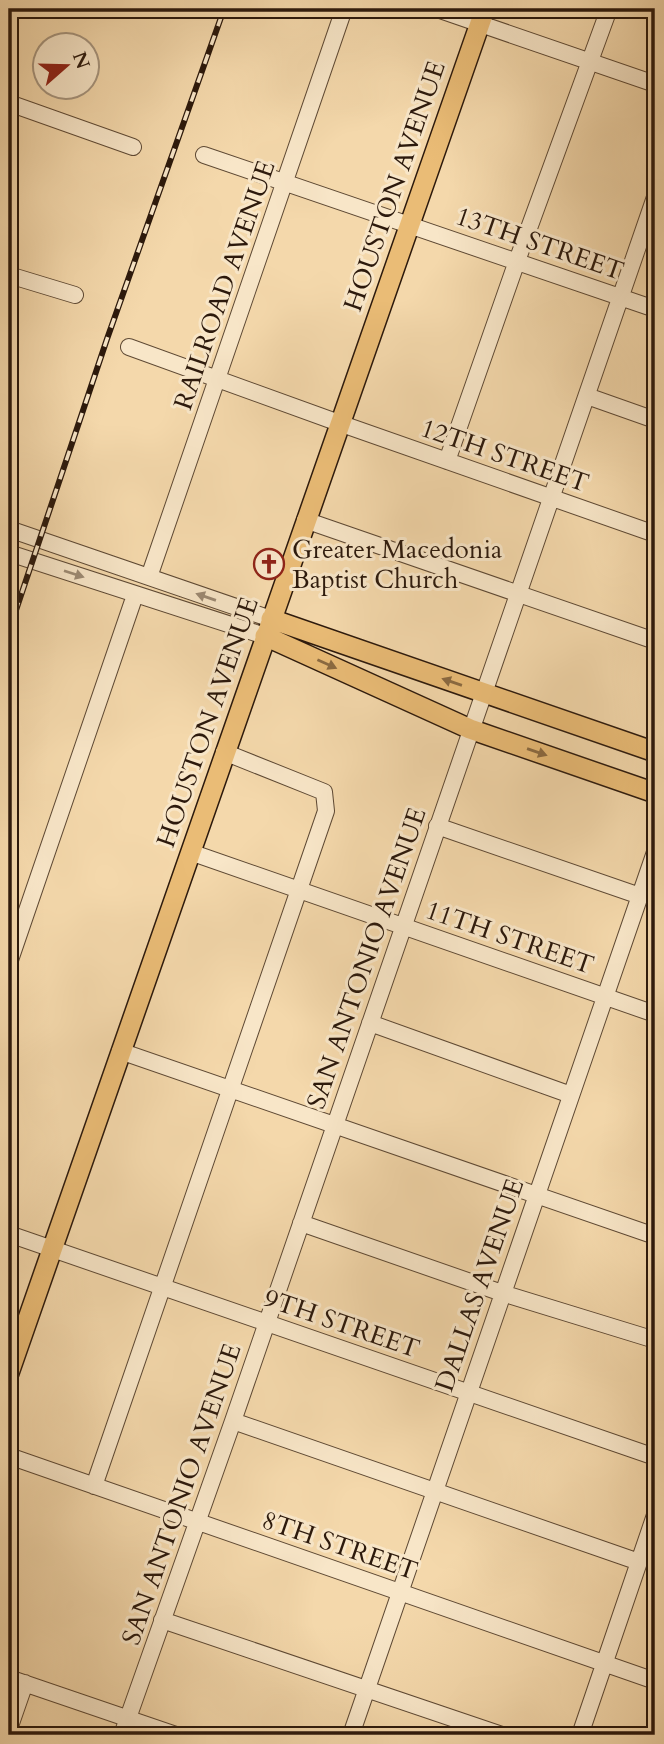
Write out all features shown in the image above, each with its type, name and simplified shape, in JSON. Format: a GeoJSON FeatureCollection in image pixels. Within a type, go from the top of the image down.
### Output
{"type":"FeatureCollection","features":[{"type":"Feature","properties":{"kind":"main road","name":"HOUSTON AVENUE"},"geometry":{"type":"LineString","coordinates":[[9,1373],[408,223],[483,15]]}},
{"type":"Feature","properties":{"kind":"main road"},"geometry":{"type":"LineString","coordinates":[[268,627],[483,692],[655,752]]}},
{"type":"Feature","properties":{"kind":"main road"},"geometry":{"type":"LineString","coordinates":[[268,627],[470,729],[655,793]]}},
{"type":"Feature","properties":{"kind":"street","name":"RAILROAD AVENUE"},"geometry":{"type":"LineString","coordinates":[[149,577],[344,9]]}},
{"type":"Feature","properties":{"kind":"street"},"geometry":{"type":"LineString","coordinates":[[436,9],[483,15],[591,62],[655,84]]}},
{"type":"Feature","properties":{"kind":"street"},"geometry":{"type":"LineString","coordinates":[[447,461],[609,9]]}},
{"type":"Feature","properties":{"kind":"street"},"geometry":{"type":"LineString","coordinates":[[9,103],[134,147]]}},
{"type":"Feature","properties":{"kind":"street","name":"13TH STREET"},"geometry":{"type":"LineString","coordinates":[[204,155],[655,309]]}},
{"type":"Feature","properties":{"kind":"street","name":"SAN ANTONIO AVENUE"},"geometry":{"type":"LineString","coordinates":[[122,1735],[655,198]]}},
{"type":"Feature","properties":{"kind":"street"},"geometry":{"type":"LineString","coordinates":[[9,275],[75,295]]}},
{"type":"Feature","properties":{"kind":"street","name":"12TH STREET"},"geometry":{"type":"LineString","coordinates":[[129,347],[339,424],[655,534]]}},
{"type":"Feature","properties":{"kind":"street"},"geometry":{"type":"LineString","coordinates":[[587,396],[655,420]]}},
{"type":"Feature","properties":{"kind":"street"},"geometry":{"type":"LineString","coordinates":[[305,520],[655,641]]}},
{"type":"Feature","properties":{"kind":"street"},"geometry":{"type":"LineString","coordinates":[[9,528],[149,577],[268,627]]}},
{"type":"Feature","properties":{"kind":"street"},"geometry":{"type":"LineString","coordinates":[[9,552],[135,595],[268,627]]}},
{"type":"Feature","properties":{"kind":"street"},"geometry":{"type":"LineString","coordinates":[[9,963],[135,595]]}},
{"type":"Feature","properties":{"kind":"street"},"geometry":{"type":"LineString","coordinates":[[94,1486],[326,811],[324,792],[224,752]]}},
{"type":"Feature","properties":{"kind":"street"},"geometry":{"type":"LineString","coordinates":[[437,826],[640,896]]}},
{"type":"Feature","properties":{"kind":"street","name":"11TH STREET"},"geometry":{"type":"LineString","coordinates":[[190,852],[655,1014]]}},
{"type":"Feature","properties":{"kind":"street","name":"DALLAS AVENUE"},"geometry":{"type":"LineString","coordinates":[[351,1735],[655,852]]}},
{"type":"Feature","properties":{"kind":"street"},"geometry":{"type":"LineString","coordinates":[[370,1023],[571,1095]]}},
{"type":"Feature","properties":{"kind":"street"},"geometry":{"type":"LineString","coordinates":[[120,1051],[655,1236]]}},
{"type":"Feature","properties":{"kind":"street"},"geometry":{"type":"LineString","coordinates":[[301,1223],[502,1293],[655,1340]]}},
{"type":"Feature","properties":{"kind":"street","name":"9TH STREET"},"geometry":{"type":"LineString","coordinates":[[9,1234],[655,1457]]}},
{"type":"Feature","properties":{"kind":"street"},"geometry":{"type":"LineString","coordinates":[[233,1421],[639,1562]]}},
{"type":"Feature","properties":{"kind":"street","name":"8TH STREET"},"geometry":{"type":"LineString","coordinates":[[9,1456],[655,1681]]}},
{"type":"Feature","properties":{"kind":"street"},"geometry":{"type":"LineString","coordinates":[[580,1735],[655,1515]]}},
{"type":"Feature","properties":{"kind":"street"},"geometry":{"type":"LineString","coordinates":[[162,1620],[502,1735]]}},
{"type":"Feature","properties":{"kind":"street"},"geometry":{"type":"LineString","coordinates":[[9,1729],[17,1681],[176,1735]]}},
{"type":"Feature","properties":{"kind":"railway"},"geometry":{"type":"LineString","coordinates":[[9,631],[107,339],[224,9]]}},
{"type":"Feature","properties":{"kind":"place","name":"Greater Macedonia Baptist Church"},"geometry":{"type":"Point","coordinates":[269,564]}}]}
